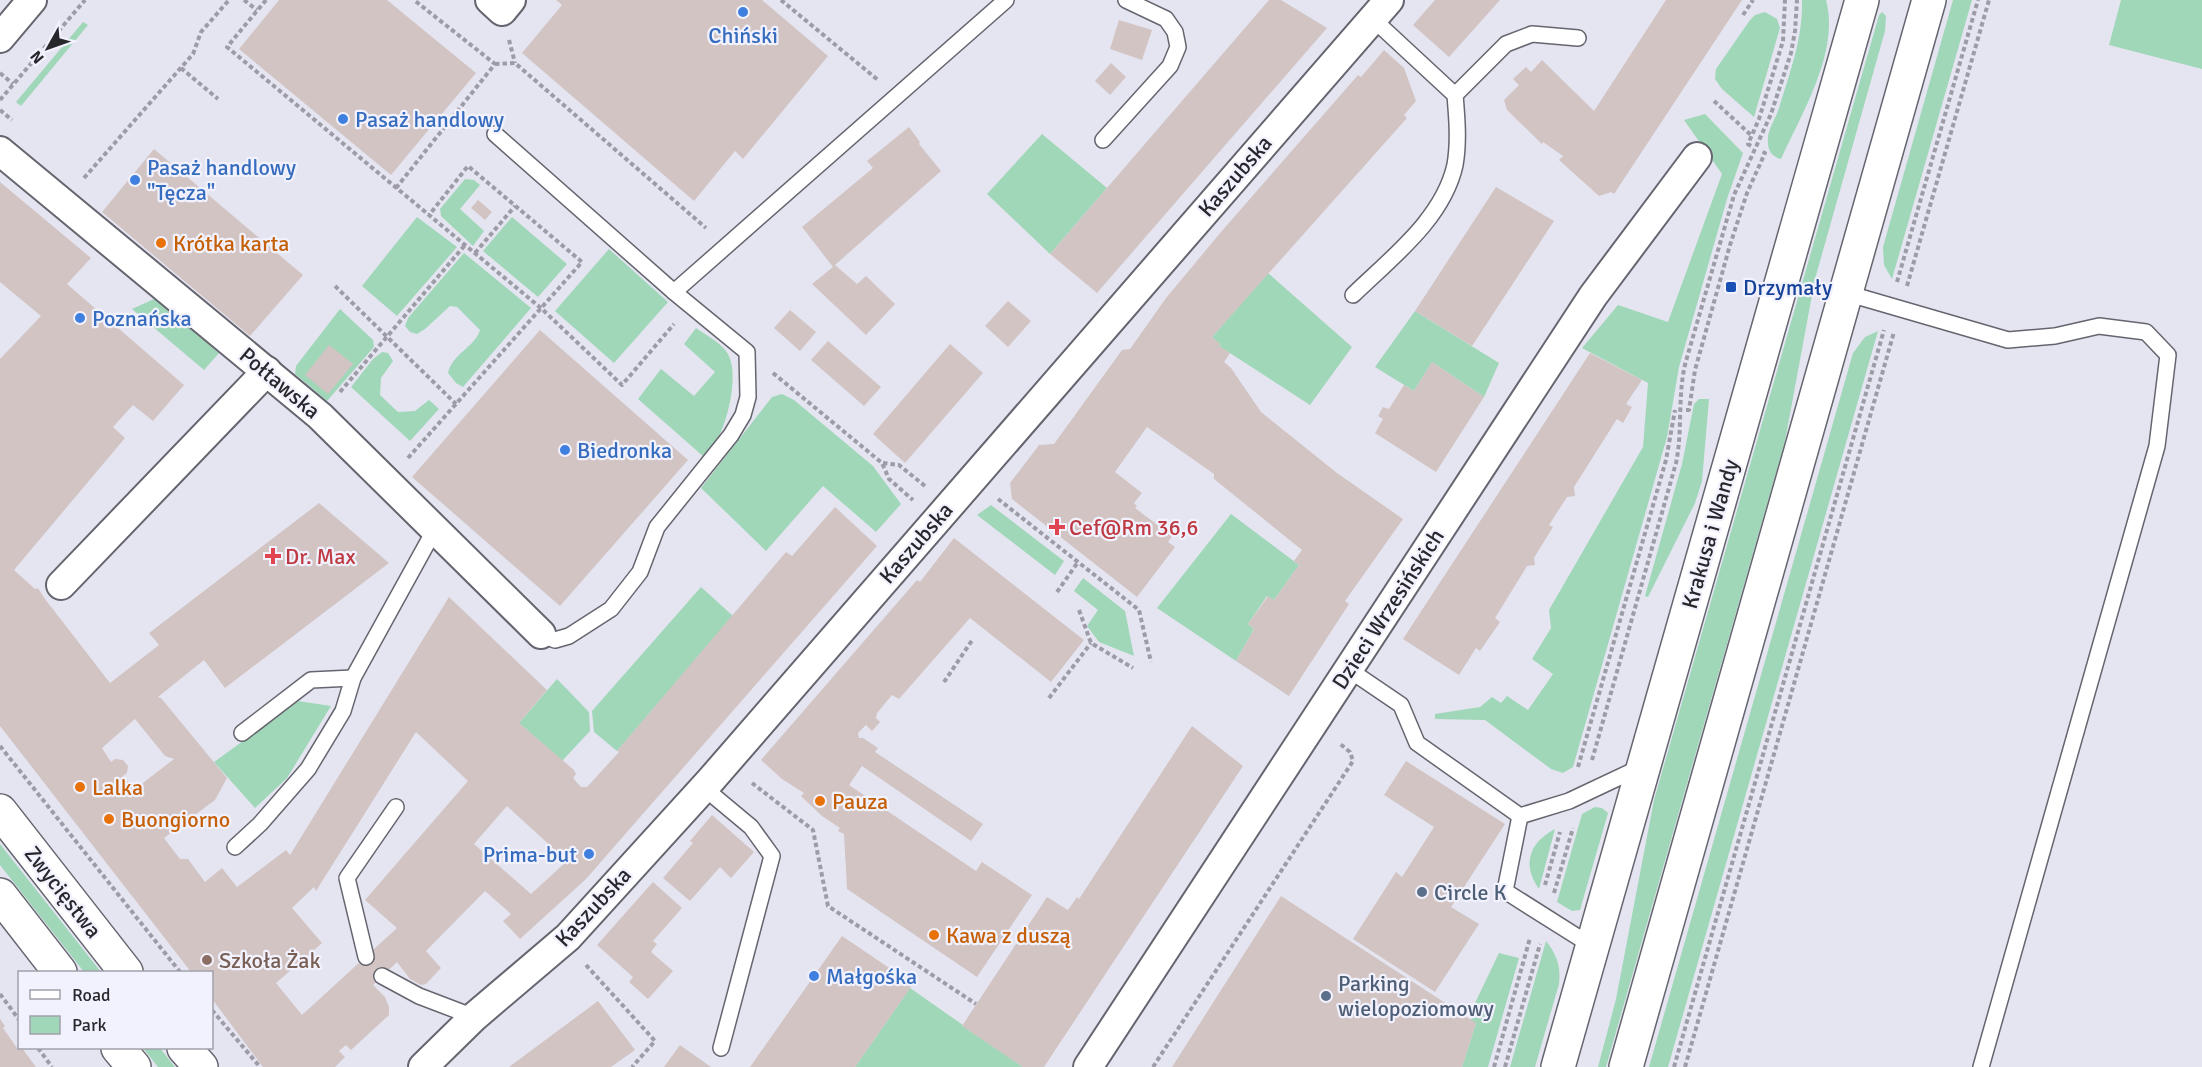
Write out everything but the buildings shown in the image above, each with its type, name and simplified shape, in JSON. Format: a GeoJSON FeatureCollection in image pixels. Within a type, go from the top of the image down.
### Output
{"type":"FeatureCollection","features":[{"type":"Feature","properties":{"kind":"street"},"geometry":{"type":"LineString","coordinates":[[0,38],[32,0]]}},
{"type":"Feature","properties":{"kind":"street"},"geometry":{"type":"LineString","coordinates":[[490,0],[502,10],[511,0]]}},
{"type":"Feature","properties":{"kind":"street","name":"Krakusa i Wandy"},"geometry":{"type":"LineString","coordinates":[[1558,1067],[1862,0]]}},
{"type":"Feature","properties":{"kind":"street"},"geometry":{"type":"LineString","coordinates":[[1626,1067],[1929,0]]}},
{"type":"Feature","properties":{"kind":"street","name":"Kaszubska"},"geometry":{"type":"LineString","coordinates":[[423,1067],[474,1017],[568,937],[725,762],[1381,9]]}},
{"type":"Feature","properties":{"kind":"street","name":"Połtawska"},"geometry":{"type":"LineString","coordinates":[[0,151],[320,416],[542,634]]}},
{"type":"Feature","properties":{"kind":"street","name":"Dzieci Wrzesińskich"},"geometry":{"type":"LineString","coordinates":[[1088,1067],[1593,296],[1697,157]]}},
{"type":"Feature","properties":{"kind":"street"},"geometry":{"type":"LineString","coordinates":[[61,585],[267,371]]}},
{"type":"Feature","properties":{"kind":"street","name":"Zwycięstwa"},"geometry":{"type":"LineString","coordinates":[[0,811],[125,971]]}},
{"type":"Feature","properties":{"kind":"street"},"geometry":{"type":"LineString","coordinates":[[0,895],[59,971]]}},
{"type":"Feature","properties":{"kind":"street"},"geometry":{"type":"LineString","coordinates":[[120,1049],[134,1067]]}},
{"type":"Feature","properties":{"kind":"street"},"geometry":{"type":"LineString","coordinates":[[186,1049],[201,1067]]}},
{"type":"Feature","properties":{"kind":"lane"},"geometry":{"type":"LineString","coordinates":[[674,292],[1006,0]]}},
{"type":"Feature","properties":{"kind":"lane"},"geometry":{"type":"LineString","coordinates":[[1103,140],[1170,66],[1178,48],[1175,32],[1166,19],[1126,0]]}},
{"type":"Feature","properties":{"kind":"lane"},"geometry":{"type":"LineString","coordinates":[[1353,295],[1423,226],[1444,194],[1455,165],[1458,124],[1455,95],[1381,9]]}},
{"type":"Feature","properties":{"kind":"lane"},"geometry":{"type":"LineString","coordinates":[[1455,95],[1506,44],[1532,34],[1578,38]]}},
{"type":"Feature","properties":{"kind":"lane"},"geometry":{"type":"LineString","coordinates":[[495,134],[674,292],[747,352],[748,397],[743,415],[731,435],[657,527],[640,572],[611,609],[591,623],[569,636],[555,640],[542,634]]}},
{"type":"Feature","properties":{"kind":"lane"},"geometry":{"type":"LineString","coordinates":[[1846,293],[2008,340],[2055,336],[2099,326],[2146,332],[2168,355],[2157,446],[1981,1067]]}},
{"type":"Feature","properties":{"kind":"lane"},"geometry":{"type":"LineString","coordinates":[[235,847],[260,824],[308,769],[343,711],[353,678],[435,529]]}},
{"type":"Feature","properties":{"kind":"lane"},"geometry":{"type":"LineString","coordinates":[[1348,669],[1401,705],[1417,743],[1520,816]]}},
{"type":"Feature","properties":{"kind":"lane"},"geometry":{"type":"LineString","coordinates":[[242,733],[311,680],[353,678]]}},
{"type":"Feature","properties":{"kind":"lane"},"geometry":{"type":"LineString","coordinates":[[1520,816],[1569,801],[1644,766]]}},
{"type":"Feature","properties":{"kind":"lane"},"geometry":{"type":"LineString","coordinates":[[703,787],[751,827],[772,856],[722,1048]]}},
{"type":"Feature","properties":{"kind":"lane"},"geometry":{"type":"LineString","coordinates":[[366,957],[347,878],[396,807]]}},
{"type":"Feature","properties":{"kind":"lane"},"geometry":{"type":"LineString","coordinates":[[1520,816],[1505,891],[1592,946]]}},
{"type":"Feature","properties":{"kind":"lane"},"geometry":{"type":"LineString","coordinates":[[382,976],[419,996],[474,1017]]}},
{"type":"Feature","properties":{"kind":"path"},"geometry":{"type":"LineString","coordinates":[[0,100],[85,0]]}},
{"type":"Feature","properties":{"kind":"path"},"geometry":{"type":"LineString","coordinates":[[74,173],[82,179],[193,54],[201,32],[229,0]]}},
{"type":"Feature","properties":{"kind":"path"},"geometry":{"type":"LineString","coordinates":[[244,0],[257,10]]}},
{"type":"Feature","properties":{"kind":"path"},"geometry":{"type":"LineString","coordinates":[[266,0],[227,47],[542,309],[622,385],[691,305]]}},
{"type":"Feature","properties":{"kind":"path"},"geometry":{"type":"LineString","coordinates":[[414,0],[495,64],[515,63],[727,246]]}},
{"type":"Feature","properties":{"kind":"path"},"geometry":{"type":"LineString","coordinates":[[782,0],[897,96]]}},
{"type":"Feature","properties":{"kind":"path"},"geometry":{"type":"LineString","coordinates":[[1743,15],[1753,0]]}},
{"type":"Feature","properties":{"kind":"path"},"geometry":{"type":"LineString","coordinates":[[1750,146],[1748,144],[1765,101],[1783,41],[1785,1],[1780,0]]}},
{"type":"Feature","properties":{"kind":"path"},"geometry":{"type":"LineString","coordinates":[[1588,771],[1676,463],[1684,368],[1734,195],[1768,121],[1791,53],[1796,25],[1797,0]]}},
{"type":"Feature","properties":{"kind":"path"},"geometry":{"type":"LineString","coordinates":[[1896,286],[1978,0]]}},
{"type":"Feature","properties":{"kind":"path"},"geometry":{"type":"LineString","coordinates":[[1906,292],[1989,0]]}},
{"type":"Feature","properties":{"kind":"path"},"geometry":{"type":"LineString","coordinates":[[396,188],[495,64]]}},
{"type":"Feature","properties":{"kind":"path"},"geometry":{"type":"LineString","coordinates":[[181,68],[218,99]]}},
{"type":"Feature","properties":{"kind":"path"},"geometry":{"type":"LineString","coordinates":[[0,73],[14,84]]}},
{"type":"Feature","properties":{"kind":"path"},"geometry":{"type":"LineString","coordinates":[[1714,101],[1752,136]]}},
{"type":"Feature","properties":{"kind":"path"},"geometry":{"type":"LineString","coordinates":[[0,110],[17,124]]}},
{"type":"Feature","properties":{"kind":"path"},"geometry":{"type":"LineString","coordinates":[[1686,410],[1689,410],[1695,370],[1744,199],[1765,153],[1760,151]]}},
{"type":"Feature","properties":{"kind":"path"},"geometry":{"type":"LineString","coordinates":[[386,481],[582,262],[468,166],[429,215]]}},
{"type":"Feature","properties":{"kind":"path"},"geometry":{"type":"LineString","coordinates":[[475,253],[514,206]]}},
{"type":"Feature","properties":{"kind":"path"},"geometry":{"type":"LineString","coordinates":[[320,416],[465,245]]}},
{"type":"Feature","properties":{"kind":"path"},"geometry":{"type":"LineString","coordinates":[[335,286],[456,404]]}},
{"type":"Feature","properties":{"kind":"path"},"geometry":{"type":"LineString","coordinates":[[1674,1067],[1885,327]]}},
{"type":"Feature","properties":{"kind":"path"},"geometry":{"type":"LineString","coordinates":[[1684,1067],[1896,327]]}},
{"type":"Feature","properties":{"kind":"path"},"geometry":{"type":"LineString","coordinates":[[747,352],[882,463],[889,479],[942,512]]}},
{"type":"Feature","properties":{"kind":"path"},"geometry":{"type":"LineString","coordinates":[[1576,776],[1666,460],[1675,410]]}},
{"type":"Feature","properties":{"kind":"path"},"geometry":{"type":"LineString","coordinates":[[882,463],[899,465],[942,512]]}},
{"type":"Feature","properties":{"kind":"path"},"geometry":{"type":"LineString","coordinates":[[971,478],[1139,610],[1151,662]]}},
{"type":"Feature","properties":{"kind":"path"},"geometry":{"type":"LineString","coordinates":[[1057,592],[1078,562]]}},
{"type":"Feature","properties":{"kind":"path"},"geometry":{"type":"LineString","coordinates":[[1079,610],[1091,643],[1133,668]]}},
{"type":"Feature","properties":{"kind":"path"},"geometry":{"type":"LineString","coordinates":[[944,682],[972,639]]}},
{"type":"Feature","properties":{"kind":"path"},"geometry":{"type":"LineString","coordinates":[[1049,698],[1091,643]]}},
{"type":"Feature","properties":{"kind":"path"},"geometry":{"type":"LineString","coordinates":[[1153,1067],[1353,761],[1350,752],[1335,741]]}},
{"type":"Feature","properties":{"kind":"path"},"geometry":{"type":"LineString","coordinates":[[0,746],[179,971]]}},
{"type":"Feature","properties":{"kind":"path"},"geometry":{"type":"LineString","coordinates":[[725,762],[813,830],[828,906],[976,1004]]}},
{"type":"Feature","properties":{"kind":"path"},"geometry":{"type":"LineString","coordinates":[[1552,900],[1576,818]]}},
{"type":"Feature","properties":{"kind":"path"},"geometry":{"type":"LineString","coordinates":[[1543,893],[1562,825]]}},
{"type":"Feature","properties":{"kind":"path"},"geometry":{"type":"LineString","coordinates":[[1494,1067],[1532,932]]}},
{"type":"Feature","properties":{"kind":"path"},"geometry":{"type":"LineString","coordinates":[[1505,1067],[1542,935]]}},
{"type":"Feature","properties":{"kind":"path"},"geometry":{"type":"LineString","coordinates":[[579,958],[655,1041],[632,1067]]}},
{"type":"Feature","properties":{"kind":"path"},"geometry":{"type":"LineString","coordinates":[[0,994],[18,1018]]}},
{"type":"Feature","properties":{"kind":"path"},"geometry":{"type":"LineString","coordinates":[[213,1011],[260,1067]]}},
{"type":"Feature","properties":{"kind":"path"},"geometry":{"type":"LineString","coordinates":[[39,1049],[52,1067]]}},
{"type":"Feature","properties":{"kind":"green space"},"geometry":{"type":"Polygon","coordinates":[[[1802,0],[1826,0],[1829,20],[1828,40],[1817,81],[1781,159],[1770,152],[1768,135],[1795,55],[1802,0]]]}},
{"type":"Feature","properties":{"kind":"green space"},"geometry":{"type":"Polygon","coordinates":[[[1953,0],[1972,0],[1892,279],[1884,265],[1883,247],[1953,0]]]}},
{"type":"Feature","properties":{"kind":"green space"},"geometry":{"type":"Polygon","coordinates":[[[2121,0],[2202,0],[2202,69],[2109,45],[2121,0]]]}},
{"type":"Feature","properties":{"kind":"green space"},"geometry":{"type":"Polygon","coordinates":[[[1765,12],[1777,19],[1780,28],[1754,117],[1722,89],[1715,79],[1716,69],[1750,20],[1755,15],[1765,12]]]}},
{"type":"Feature","properties":{"kind":"green space"},"geometry":{"type":"Polygon","coordinates":[[[1882,12],[1886,16],[1885,31],[1815,279],[1785,441],[1606,1067],[1598,1067],[1616,999],[1654,800],[1879,15],[1882,12]]]}},
{"type":"Feature","properties":{"kind":"green space"},"geometry":{"type":"Polygon","coordinates":[[[83,22],[88,25],[21,106],[16,102],[83,22]]]}},
{"type":"Feature","properties":{"kind":"green space"},"geometry":{"type":"Polygon","coordinates":[[[1705,114],[1743,153],[1727,199],[1679,367],[1667,437],[1573,767],[1563,773],[1551,769],[1485,720],[1435,719],[1435,714],[1480,707],[1492,697],[1501,703],[1507,696],[1528,710],[1553,674],[1532,659],[1551,628],[1549,610],[1643,447],[1648,383],[1582,348],[1618,305],[1668,322],[1722,174],[1684,120],[1705,114]]]}},
{"type":"Feature","properties":{"kind":"green space"},"geometry":{"type":"Polygon","coordinates":[[[1042,134],[1107,188],[1050,254],[987,194],[1042,134]]]}},
{"type":"Feature","properties":{"kind":"green space"},"geometry":{"type":"Polygon","coordinates":[[[465,179],[474,180],[480,185],[460,209],[484,231],[473,246],[441,216],[440,209],[465,179]]]}},
{"type":"Feature","properties":{"kind":"green space"},"geometry":{"type":"Polygon","coordinates":[[[417,217],[457,247],[397,316],[362,286],[417,217]]]}},
{"type":"Feature","properties":{"kind":"green space"},"geometry":{"type":"Polygon","coordinates":[[[512,217],[567,264],[538,297],[483,251],[512,217]]]}},
{"type":"Feature","properties":{"kind":"green space"},"geometry":{"type":"Polygon","coordinates":[[[609,249],[668,302],[614,363],[555,311],[609,249]]]}},
{"type":"Feature","properties":{"kind":"green space"},"geometry":{"type":"Polygon","coordinates":[[[464,253],[531,308],[463,387],[456,383],[448,373],[450,366],[480,330],[457,307],[450,306],[417,334],[410,332],[405,326],[408,318],[464,253]]]}},
{"type":"Feature","properties":{"kind":"green space"},"geometry":{"type":"Polygon","coordinates":[[[1268,273],[1352,347],[1310,405],[1219,346],[1220,344],[1212,337],[1268,273]]]}},
{"type":"Feature","properties":{"kind":"green space"},"geometry":{"type":"Polygon","coordinates":[[[154,299],[219,353],[204,370],[132,309],[154,299]]]}},
{"type":"Feature","properties":{"kind":"green space"},"geometry":{"type":"Polygon","coordinates":[[[340,309],[373,340],[374,347],[327,401],[295,374],[296,366],[340,309]]]}},
{"type":"Feature","properties":{"kind":"green space"},"geometry":{"type":"Polygon","coordinates":[[[1415,311],[1499,363],[1484,397],[1432,362],[1414,391],[1375,367],[1415,311]]]}},
{"type":"Feature","properties":{"kind":"green space"},"geometry":{"type":"Polygon","coordinates":[[[696,328],[726,351],[730,359],[733,380],[727,416],[718,437],[704,457],[638,399],[661,369],[694,396],[715,372],[684,344],[696,328]]]}},
{"type":"Feature","properties":{"kind":"green space"},"geometry":{"type":"Polygon","coordinates":[[[1878,331],[1668,1067],[1649,1067],[1853,353],[1865,337],[1878,331]]]}},
{"type":"Feature","properties":{"kind":"green space"},"geometry":{"type":"Polygon","coordinates":[[[382,352],[388,353],[393,361],[381,378],[380,395],[398,412],[415,411],[429,400],[439,409],[410,441],[351,387],[373,359],[382,352]]]}},
{"type":"Feature","properties":{"kind":"green space"},"geometry":{"type":"Polygon","coordinates":[[[782,394],[794,400],[873,466],[901,504],[876,532],[823,486],[766,551],[701,488],[772,397],[782,394]]]}},
{"type":"Feature","properties":{"kind":"green space"},"geometry":{"type":"Polygon","coordinates":[[[1699,399],[1709,399],[1702,481],[1695,503],[1648,597],[1645,596],[1682,464],[1694,404],[1699,399]]]}},
{"type":"Feature","properties":{"kind":"green space"},"geometry":{"type":"Polygon","coordinates":[[[991,505],[1064,561],[1055,575],[977,515],[991,505]]]}},
{"type":"Feature","properties":{"kind":"green space"},"geometry":{"type":"Polygon","coordinates":[[[1231,514],[1299,565],[1274,600],[1267,596],[1248,624],[1254,629],[1236,661],[1157,608],[1231,514]]]}},
{"type":"Feature","properties":{"kind":"green space"},"geometry":{"type":"Polygon","coordinates":[[[1083,578],[1125,611],[1134,656],[1099,642],[1087,626],[1098,610],[1074,591],[1083,578]]]}},
{"type":"Feature","properties":{"kind":"green space"},"geometry":{"type":"Polygon","coordinates":[[[701,587],[733,616],[617,751],[594,732],[592,711],[701,587]]]}},
{"type":"Feature","properties":{"kind":"green space"},"geometry":{"type":"Polygon","coordinates":[[[557,679],[589,712],[590,731],[562,761],[519,723],[557,679]]]}},
{"type":"Feature","properties":{"kind":"green space"},"geometry":{"type":"Polygon","coordinates":[[[298,701],[331,706],[287,778],[255,808],[214,762],[298,701]]]}},
{"type":"Feature","properties":{"kind":"green space"},"geometry":{"type":"Polygon","coordinates":[[[1595,807],[1602,808],[1608,813],[1580,910],[1572,911],[1557,902],[1582,814],[1595,807]]]}},
{"type":"Feature","properties":{"kind":"green space"},"geometry":{"type":"Polygon","coordinates":[[[1555,829],[1539,889],[1530,871],[1531,854],[1539,840],[1555,829]]]}},
{"type":"Feature","properties":{"kind":"green space"},"geometry":{"type":"Polygon","coordinates":[[[0,844],[100,971],[83,971],[0,865],[0,844]]]}},
{"type":"Feature","properties":{"kind":"green space"},"geometry":{"type":"Polygon","coordinates":[[[1546,941],[1557,961],[1559,984],[1535,1067],[1510,1067],[1546,941]]]}},
{"type":"Feature","properties":{"kind":"green space"},"geometry":{"type":"Polygon","coordinates":[[[1499,953],[1519,958],[1488,1067],[1462,1067],[1476,1023],[1471,1020],[1475,1003],[1499,953]]]}},
{"type":"Feature","properties":{"kind":"green space"},"geometry":{"type":"Polygon","coordinates":[[[910,988],[1023,1067],[855,1067],[910,988]]]}},
{"type":"Feature","properties":{"kind":"green space"},"geometry":{"type":"Polygon","coordinates":[[[144,1049],[161,1049],[175,1067],[158,1067],[144,1049]]]}},
{"type":"Feature","properties":{"kind":"place","name":"Chiński"},"geometry":{"type":"Point","coordinates":[743,12]}},
{"type":"Feature","properties":{"kind":"place","name":"Pasaż handlowy"},"geometry":{"type":"Point","coordinates":[343,119]}},
{"type":"Feature","properties":{"kind":"place","name":"Pasaż handlowy \"Tęcza\""},"geometry":{"type":"Point","coordinates":[135,180]}},
{"type":"Feature","properties":{"kind":"place","name":"Krótka karta"},"geometry":{"type":"Point","coordinates":[161,243]}},
{"type":"Feature","properties":{"kind":"place","name":"Drzymały"},"geometry":{"type":"Point","coordinates":[1731,287]}},
{"type":"Feature","properties":{"kind":"place","name":"Poznańska"},"geometry":{"type":"Point","coordinates":[80,318]}},
{"type":"Feature","properties":{"kind":"place","name":"Biedronka"},"geometry":{"type":"Point","coordinates":[565,450]}},
{"type":"Feature","properties":{"kind":"place","name":"Cef@Rm 36,6"},"geometry":{"type":"Point","coordinates":[1057,527]}},
{"type":"Feature","properties":{"kind":"place","name":"Dr. Max"},"geometry":{"type":"Point","coordinates":[273,556]}},
{"type":"Feature","properties":{"kind":"place","name":"Lalka"},"geometry":{"type":"Point","coordinates":[80,787]}},
{"type":"Feature","properties":{"kind":"place","name":"Pauza"},"geometry":{"type":"Point","coordinates":[820,801]}},
{"type":"Feature","properties":{"kind":"place","name":"Buongiorno"},"geometry":{"type":"Point","coordinates":[109,819]}},
{"type":"Feature","properties":{"kind":"place","name":"Prima-but"},"geometry":{"type":"Point","coordinates":[589,854]}},
{"type":"Feature","properties":{"kind":"place","name":"Circle K"},"geometry":{"type":"Point","coordinates":[1422,892]}},
{"type":"Feature","properties":{"kind":"place","name":"Kawa z duszą"},"geometry":{"type":"Point","coordinates":[934,935]}},
{"type":"Feature","properties":{"kind":"place","name":"Szkoła Żak"},"geometry":{"type":"Point","coordinates":[207,960]}},
{"type":"Feature","properties":{"kind":"place","name":"Małgośka"},"geometry":{"type":"Point","coordinates":[814,976]}},
{"type":"Feature","properties":{"kind":"place","name":"Parking wielopoziomowy"},"geometry":{"type":"Point","coordinates":[1326,996]}}]}
